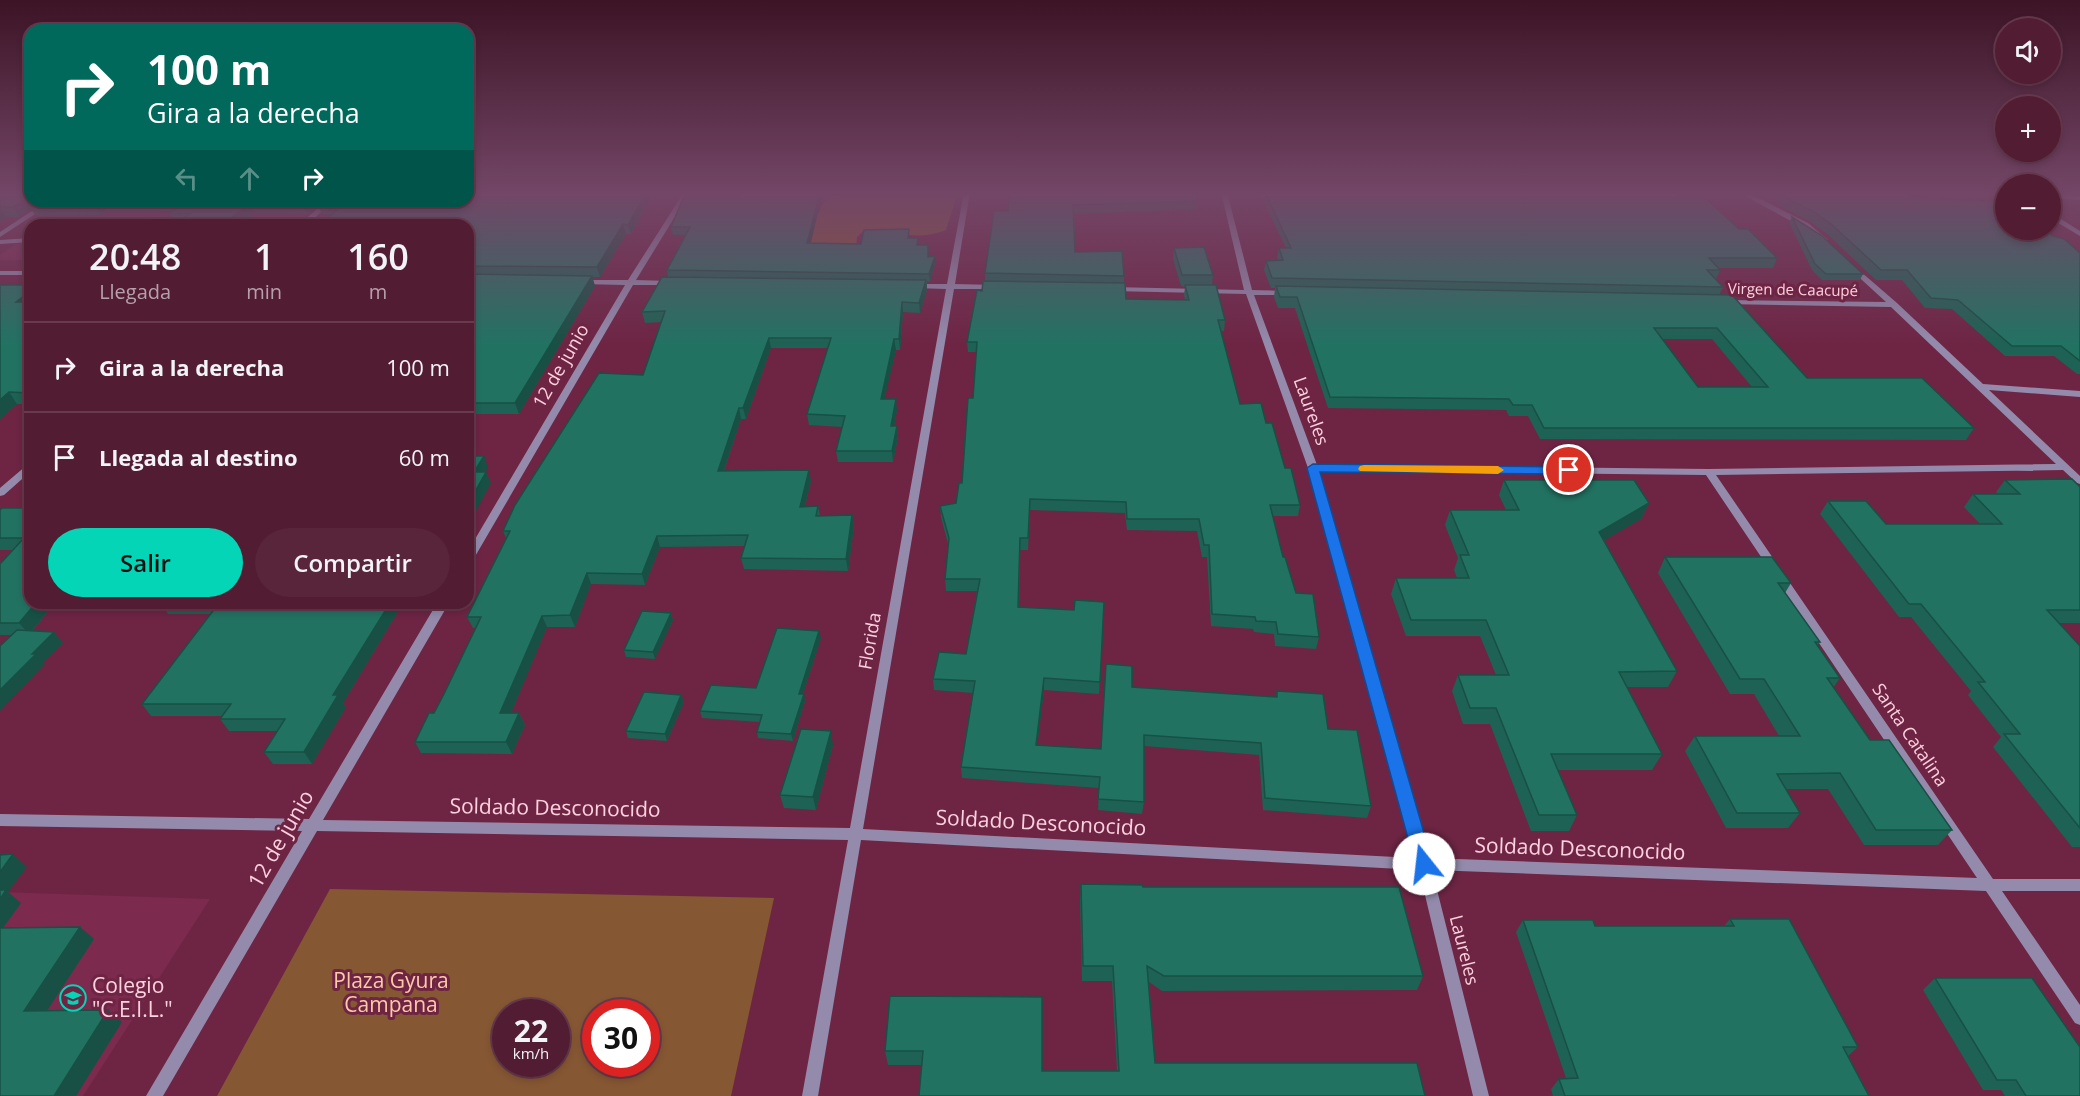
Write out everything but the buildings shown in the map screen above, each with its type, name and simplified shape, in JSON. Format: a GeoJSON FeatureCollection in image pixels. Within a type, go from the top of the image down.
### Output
{"type":"FeatureCollection","features":[{"type":"Feature","properties":{"kind":"street","name":"12 de junio"},"geometry":{"type":"LineString","coordinates":[[474,550],[655,243]]}},
{"type":"Feature","properties":{"kind":"street","name":"Florida"},"geometry":{"type":"LineString","coordinates":[[810,1096],[958,243]]}},
{"type":"Feature","properties":{"kind":"street","name":"Laureles"},"geometry":{"type":"LineString","coordinates":[[1237,243],[1249,292],[1313,468],[1424,864],[1481,1096]]}},
{"type":"Feature","properties":{"kind":"street"},"geometry":{"type":"LineString","coordinates":[[1846,260],[2080,481]]}},
{"type":"Feature","properties":{"kind":"street"},"geometry":{"type":"LineString","coordinates":[[0,273],[24,273]]}},
{"type":"Feature","properties":{"kind":"street"},"geometry":{"type":"LineString","coordinates":[[572,282],[678,283]]}},
{"type":"Feature","properties":{"kind":"street"},"geometry":{"type":"LineString","coordinates":[[904,286],[1011,287]]}},
{"type":"Feature","properties":{"kind":"street"},"geometry":{"type":"LineString","coordinates":[[1106,289],[1296,293]]}},
{"type":"Feature","properties":{"kind":"street","name":"Virgen de Caacupé"},"geometry":{"type":"LineString","coordinates":[[1709,302],[1894,305]]}},
{"type":"Feature","properties":{"kind":"street"},"geometry":{"type":"LineString","coordinates":[[1981,387],[2080,394]]}},
{"type":"Feature","properties":{"kind":"street"},"geometry":{"type":"LineString","coordinates":[[1313,468],[1709,472],[2066,467]]}},
{"type":"Feature","properties":{"kind":"street"},"geometry":{"type":"LineString","coordinates":[[0,493],[24,472]]}},
{"type":"Feature","properties":{"kind":"street","name":"Santa Catalina"},"geometry":{"type":"LineString","coordinates":[[1709,472],[2080,1018]]}},
{"type":"Feature","properties":{"kind":"street","name":"12 de junio"},"geometry":{"type":"LineString","coordinates":[[154,1096],[439,609]]}},
{"type":"Feature","properties":{"kind":"street","name":"Soldado Desconocido"},"geometry":{"type":"LineString","coordinates":[[0,820],[854,834],[1424,864],[1990,885],[2080,885]]}},
{"type":"Feature","properties":{"kind":"shaded area"},"geometry":{"type":"Polygon","coordinates":[[[17,243],[24,243],[24,260],[0,260],[0,255],[17,243]]]}},
{"type":"Feature","properties":{"kind":"shaded area","name":"Colegio \"C.E.I.L.\""},"geometry":{"type":"Polygon","coordinates":[[[0,892],[210,899],[83,1096],[0,1096],[0,892]]]}},
{"type":"Feature","properties":{"kind":"green space"},"geometry":{"type":"Polygon","coordinates":[[[804,243],[856,243],[856,249],[804,243]]]}},
{"type":"Feature","properties":{"kind":"green space","name":"Plaza Gyura Campana"},"geometry":{"type":"Polygon","coordinates":[[[330,889],[774,898],[731,1096],[217,1096],[330,889]]]}},
{"type":"Feature","properties":{"kind":"slow traffic"},"geometry":{"type":"LineString","coordinates":[[1364,469],[1498,470]]}},
{"type":"Feature","properties":{"kind":"place","name":"Colegio \"C.E.I.L.\""},"geometry":{"type":"Point","coordinates":[73,998]}},
{"type":"Feature","properties":{"kind":"route"},"geometry":{"type":"LineString","coordinates":[[1424,864],[1313,468],[1569,470]]}}]}
